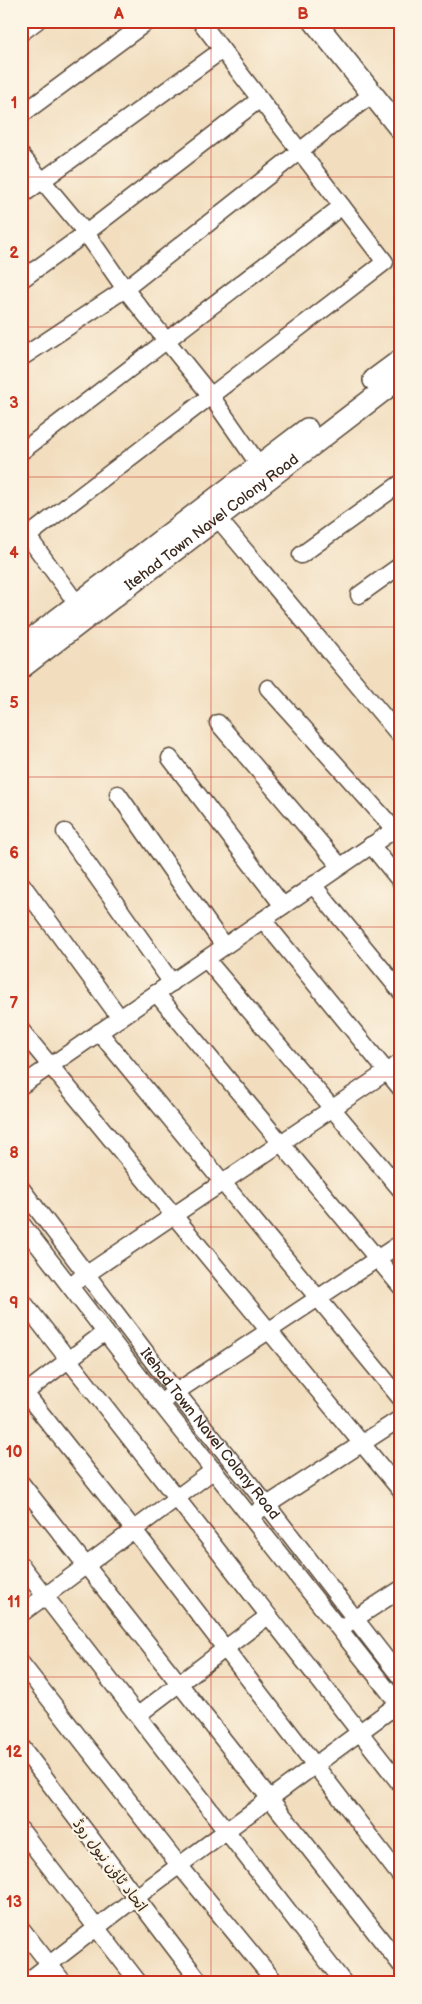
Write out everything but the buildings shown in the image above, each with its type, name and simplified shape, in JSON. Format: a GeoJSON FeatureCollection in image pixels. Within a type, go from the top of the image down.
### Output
{"type":"FeatureCollection","features":[{"type":"Feature","properties":{"kind":"main road"},"geometry":{"type":"LineString","coordinates":[[314,21],[401,130]]}},
{"type":"Feature","properties":{"kind":"main road","name":"Itehad Town Navel Colony Road"},"geometry":{"type":"LineString","coordinates":[[212,511],[260,465],[401,360]]}},
{"type":"Feature","properties":{"kind":"main road","name":"Itehad Town Navel Colony Road"},"geometry":{"type":"LineString","coordinates":[[21,668],[82,611],[212,511],[401,377]]}},
{"type":"Feature","properties":{"kind":"main road","name":"Itehad Town Navel Colony Road"},"geometry":{"type":"LineString","coordinates":[[21,647],[82,611]]}},
{"type":"Feature","properties":{"kind":"street"},"geometry":{"type":"LineString","coordinates":[[21,33],[37,21]]}},
{"type":"Feature","properties":{"kind":"street"},"geometry":{"type":"LineString","coordinates":[[21,115],[148,21]]}},
{"type":"Feature","properties":{"kind":"street"},"geometry":{"type":"LineString","coordinates":[[82,611],[25,531],[211,396],[385,262],[200,21]]}},
{"type":"Feature","properties":{"kind":"street"},"geometry":{"type":"LineString","coordinates":[[21,196],[222,50]]}},
{"type":"Feature","properties":{"kind":"street"},"geometry":{"type":"LineString","coordinates":[[21,358],[126,289],[372,94]]}},
{"type":"Feature","properties":{"kind":"street"},"geometry":{"type":"LineString","coordinates":[[21,280],[86,233],[260,99]]}},
{"type":"Feature","properties":{"kind":"street"},"geometry":{"type":"LineString","coordinates":[[21,156],[86,233],[126,289],[211,396],[260,465]]}},
{"type":"Feature","properties":{"kind":"street"},"geometry":{"type":"LineString","coordinates":[[21,452],[168,342],[342,206]]}},
{"type":"Feature","properties":{"kind":"street"},"geometry":{"type":"LineString","coordinates":[[301,555],[401,483]]}},
{"type":"Feature","properties":{"kind":"street"},"geometry":{"type":"LineString","coordinates":[[212,511],[401,736]]}},
{"type":"Feature","properties":{"kind":"street"},"geometry":{"type":"LineString","coordinates":[[359,595],[401,565]]}},
{"type":"Feature","properties":{"kind":"street"},"geometry":{"type":"LineString","coordinates":[[21,1086],[397,827],[268,688]]}},
{"type":"Feature","properties":{"kind":"street"},"geometry":{"type":"LineString","coordinates":[[218,723],[340,866]]}},
{"type":"Feature","properties":{"kind":"street"},"geometry":{"type":"LineString","coordinates":[[170,758],[283,906]]}},
{"type":"Feature","properties":{"kind":"street"},"geometry":{"type":"LineString","coordinates":[[118,794],[224,946]]}},
{"type":"Feature","properties":{"kind":"street"},"geometry":{"type":"LineString","coordinates":[[65,832],[172,982]]}},
{"type":"Feature","properties":{"kind":"street"},"geometry":{"type":"LineString","coordinates":[[370,846],[401,882]]}},
{"type":"Feature","properties":{"kind":"street"},"geometry":{"type":"LineString","coordinates":[[21,883],[120,1018]]}},
{"type":"Feature","properties":{"kind":"street"},"geometry":{"type":"LineString","coordinates":[[313,885],[401,992]]}},
{"type":"Feature","properties":{"kind":"street"},"geometry":{"type":"LineString","coordinates":[[263,920],[401,1090]]}},
{"type":"Feature","properties":{"kind":"street"},"geometry":{"type":"LineString","coordinates":[[206,959],[401,1190]]}},
{"type":"Feature","properties":{"kind":"street"},"geometry":{"type":"LineString","coordinates":[[156,993],[401,1287]]}},
{"type":"Feature","properties":{"kind":"street"},"geometry":{"type":"LineString","coordinates":[[21,1030],[401,1491]]}},
{"type":"Feature","properties":{"kind":"street"},"geometry":{"type":"LineString","coordinates":[[99,1032],[401,1399]]}},
{"type":"Feature","properties":{"kind":"street"},"geometry":{"type":"LineString","coordinates":[[70,1285],[401,1062]]}},
{"type":"Feature","properties":{"kind":"street","name":"Itehad Town Navel Colony Road"},"geometry":{"type":"LineString","coordinates":[[21,1188],[176,1392],[268,1505],[401,1678]]}},
{"type":"Feature","properties":{"kind":"street","name":"Itehad Town Navel Colony Road"},"geometry":{"type":"LineString","coordinates":[[21,1223],[160,1403],[400,1706]]}},
{"type":"Feature","properties":{"kind":"street"},"geometry":{"type":"LineString","coordinates":[[160,1403],[401,1243]]}},
{"type":"Feature","properties":{"kind":"street"},"geometry":{"type":"LineString","coordinates":[[21,1298],[401,1785]]}},
{"type":"Feature","properties":{"kind":"street"},"geometry":{"type":"LineString","coordinates":[[105,1332],[23,1392],[134,1530],[401,1877]]}},
{"type":"Feature","properties":{"kind":"street"},"geometry":{"type":"LineString","coordinates":[[250,1516],[401,1418]]}},
{"type":"Feature","properties":{"kind":"street"},"geometry":{"type":"LineString","coordinates":[[21,1614],[214,1470]]}},
{"type":"Feature","properties":{"kind":"street"},"geometry":{"type":"LineString","coordinates":[[21,1483],[88,1565],[401,1965]]}},
{"type":"Feature","properties":{"kind":"street"},"geometry":{"type":"LineString","coordinates":[[21,1565],[344,1983]]}},
{"type":"Feature","properties":{"kind":"street"},"geometry":{"type":"LineString","coordinates":[[339,1629],[401,1589]]}},
{"type":"Feature","properties":{"kind":"street"},"geometry":{"type":"LineString","coordinates":[[138,1715],[268,1616]]}},
{"type":"Feature","properties":{"kind":"street"},"geometry":{"type":"LineString","coordinates":[[21,1663],[179,1865],[276,1983]]}},
{"type":"Feature","properties":{"kind":"street"},"geometry":{"type":"LineString","coordinates":[[25,1983],[179,1865],[359,1733],[400,1706]]}},
{"type":"Feature","properties":{"kind":"street","name":"اتحاد ٹاؤن نیول روڈ"},"geometry":{"type":"LineString","coordinates":[[21,1746],[201,1983]]}},
{"type":"Feature","properties":{"kind":"street"},"geometry":{"type":"LineString","coordinates":[[21,1830],[139,1983]]}},
{"type":"Feature","properties":{"kind":"street"},"geometry":{"type":"LineString","coordinates":[[21,1928],[64,1983]]}}]}
